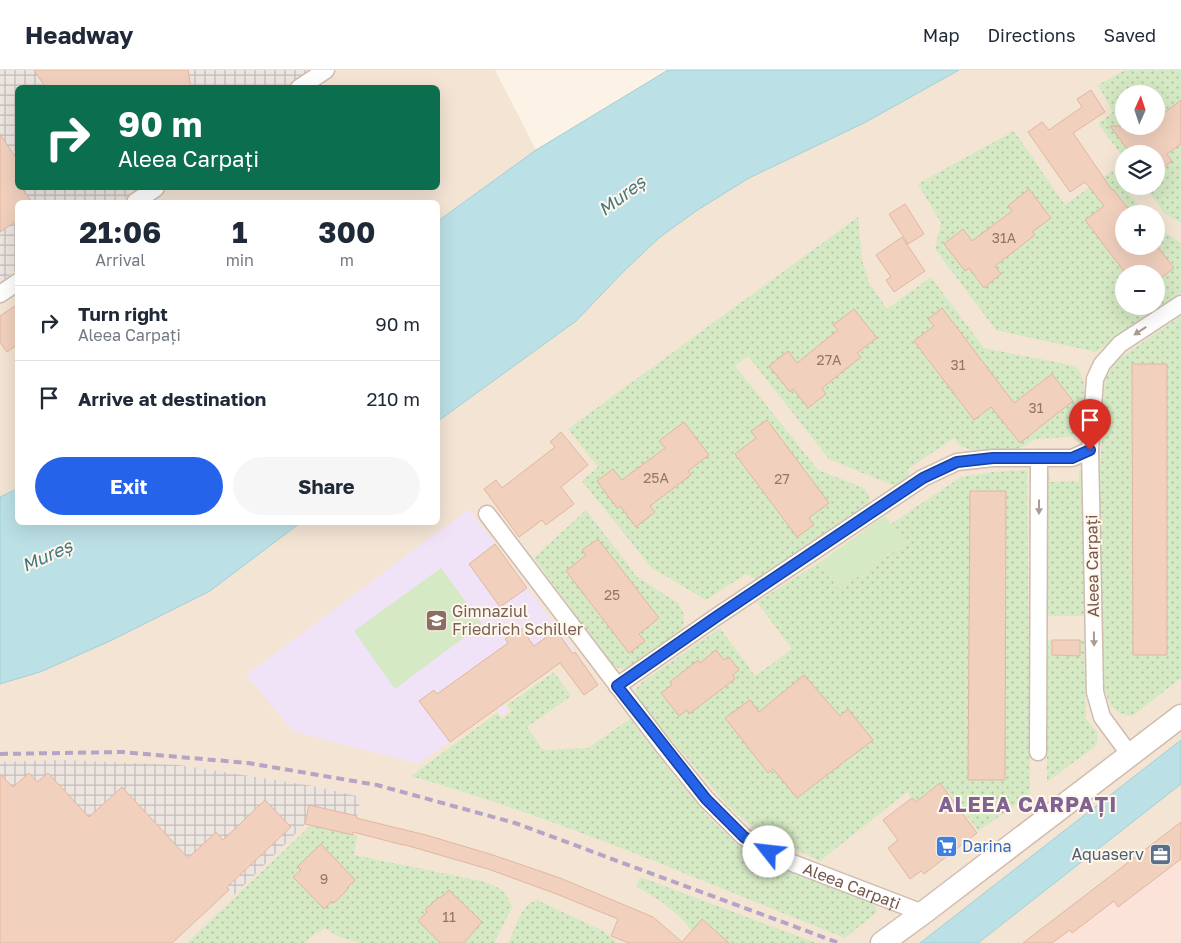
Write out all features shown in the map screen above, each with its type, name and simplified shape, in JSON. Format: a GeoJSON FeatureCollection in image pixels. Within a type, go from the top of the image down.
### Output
{"type":"FeatureCollection","features":[{"type":"Feature","properties":{"kind":"street"},"geometry":{"type":"LineString","coordinates":[[304,85],[326,70]]}},
{"type":"Feature","properties":{"kind":"street"},"geometry":{"type":"LineString","coordinates":[[138,200],[153,190]]}},
{"type":"Feature","properties":{"kind":"street"},"geometry":{"type":"LineString","coordinates":[[0,294],[15,284]]}},
{"type":"Feature","properties":{"kind":"street","name":"Aleea Carpați"},"geometry":{"type":"LineString","coordinates":[[1130,755],[1102,717],[1095,692],[1090,450],[1095,379],[1102,364],[1120,344],[1181,304]]}},
{"type":"Feature","properties":{"kind":"street"},"geometry":{"type":"LineString","coordinates":[[617,686],[923,478],[957,462],[993,458],[1072,458],[1090,450]]}},
{"type":"Feature","properties":{"kind":"street"},"geometry":{"type":"LineString","coordinates":[[1038,458],[1038,752]]}},
{"type":"Feature","properties":{"kind":"street","name":"Aleea Carpați"},"geometry":{"type":"LineString","coordinates":[[487,514],[617,686],[706,799],[744,837],[782,858],[923,914]]}},
{"type":"Feature","properties":{"kind":"street","name":"Aleea Carpați"},"geometry":{"type":"LineString","coordinates":[[882,943],[923,914],[1181,716]]}},
{"type":"Feature","properties":{"kind":"shaded area"},"geometry":{"type":"Polygon","coordinates":[[[0,70],[314,70],[291,85],[15,85],[15,190],[137,190],[121,200],[15,200],[15,271],[0,282],[0,70]]]}},
{"type":"Feature","properties":{"kind":"shaded area"},"geometry":{"type":"Polygon","coordinates":[[[310,70],[495,70],[536,150],[440,220],[440,200],[118,200],[134,190],[440,190],[440,85],[286,85],[310,70]]]}},
{"type":"Feature","properties":{"kind":"shaded area"},"geometry":{"type":"Polygon","coordinates":[[[959,70],[1181,70],[1181,943],[0,943],[0,684],[40,672],[110,641],[210,591],[297,525],[440,525],[440,420],[489,384],[623,272],[660,237],[696,211],[749,178],[866,122],[959,70]]]}},
{"type":"Feature","properties":{"kind":"shaded area"},"geometry":{"type":"Polygon","coordinates":[[[15,270],[15,490],[0,497],[0,281],[15,270]]]}},
{"type":"Feature","properties":{"kind":"shaded area","name":"Gimnaziul Friedrich Schiller"},"geometry":{"type":"Polygon","coordinates":[[[469,509],[575,652],[503,704],[508,711],[502,716],[497,708],[418,764],[293,731],[246,675],[469,509]]]}},
{"type":"Feature","properties":{"kind":"shaded area"},"geometry":{"type":"Polygon","coordinates":[[[62,760],[179,765],[313,786],[361,797],[357,816],[309,805],[305,824],[234,895],[229,890],[172,943],[0,943],[0,762],[62,760]]]}},
{"type":"Feature","properties":{"kind":"shaded area","name":"Aquaserv"},"geometry":{"type":"Polygon","coordinates":[[[1181,822],[1181,943],[1023,943],[1086,894],[1181,822]]]}},
{"type":"Feature","properties":{"kind":"green space"},"geometry":{"type":"Polygon","coordinates":[[[1125,70],[1181,70],[1181,223],[1165,214],[1165,205],[1158,205],[1151,195],[1165,195],[1165,145],[1115,146],[1098,124],[1113,112],[1098,85],[1125,70]]]}},
{"type":"Feature","properties":{"kind":"green space"},"geometry":{"type":"Polygon","coordinates":[[[1014,131],[1065,205],[1112,171],[1115,175],[1115,195],[1130,195],[1138,205],[1115,205],[1115,255],[1165,255],[1165,233],[1181,243],[1181,293],[1165,304],[1165,265],[1115,265],[1115,315],[1149,315],[1096,352],[996,330],[935,249],[941,223],[918,184],[1014,131]]]}},
{"type":"Feature","properties":{"kind":"green space"},"geometry":{"type":"Polygon","coordinates":[[[858,217],[862,260],[869,283],[887,309],[931,277],[984,348],[1075,366],[1082,376],[1084,383],[1083,413],[1077,433],[1069,437],[1035,439],[1019,449],[971,450],[961,446],[954,438],[908,469],[910,478],[897,487],[829,459],[748,356],[735,366],[818,470],[864,488],[870,497],[867,507],[757,580],[746,574],[706,600],[652,568],[582,481],[598,467],[568,429],[858,217]]]}},
{"type":"Feature","properties":{"kind":"green space"},"geometry":{"type":"Polygon","coordinates":[[[1181,316],[1181,678],[1132,716],[1118,712],[1111,705],[1102,681],[1100,469],[1105,380],[1110,365],[1181,316]]]}},
{"type":"Feature","properties":{"kind":"green space"},"geometry":{"type":"Polygon","coordinates":[[[1027,470],[1030,794],[979,831],[940,783],[916,802],[907,792],[820,861],[756,830],[727,805],[636,698],[636,689],[641,683],[720,628],[755,676],[792,649],[757,602],[820,562],[839,590],[905,544],[891,524],[961,477],[993,472],[1027,470]]]}},
{"type":"Feature","properties":{"kind":"green space"},"geometry":{"type":"Polygon","coordinates":[[[1079,470],[1082,470],[1084,616],[1047,616],[1047,471],[1049,471],[1050,482],[1079,481],[1079,470]]]}},
{"type":"Feature","properties":{"kind":"green space"},"geometry":{"type":"Polygon","coordinates":[[[586,510],[637,577],[678,603],[684,615],[683,628],[631,666],[622,669],[613,666],[534,558],[586,510]]]}},
{"type":"Feature","properties":{"kind":"green space"},"geometry":{"type":"Polygon","coordinates":[[[885,516],[905,544],[839,590],[820,562],[885,516]]]}},
{"type":"Feature","properties":{"kind":"green space"},"geometry":{"type":"Polygon","coordinates":[[[441,568],[482,624],[395,689],[354,631],[441,568]]]}},
{"type":"Feature","properties":{"kind":"green space"},"geometry":{"type":"Polygon","coordinates":[[[1052,640],[1053,655],[1080,656],[1080,640],[1084,640],[1086,719],[1097,732],[1097,745],[1047,782],[1047,641],[1052,640]]]}},
{"type":"Feature","properties":{"kind":"green space"},"geometry":{"type":"Polygon","coordinates":[[[554,672],[571,696],[527,727],[543,750],[588,748],[630,719],[711,820],[739,845],[776,864],[866,900],[876,907],[877,912],[845,938],[575,831],[521,811],[411,776],[497,713],[502,719],[512,711],[507,705],[554,672]]]}},
{"type":"Feature","properties":{"kind":"green space"},"geometry":{"type":"Polygon","coordinates":[[[311,825],[357,835],[354,855],[481,881],[501,890],[507,896],[512,907],[494,943],[361,943],[339,937],[325,928],[304,943],[187,943],[311,825]]]}},
{"type":"Feature","properties":{"kind":"green space"},"geometry":{"type":"Polygon","coordinates":[[[640,877],[816,943],[702,943],[681,918],[662,902],[636,886],[640,877]]]}},
{"type":"Feature","properties":{"kind":"green space"},"geometry":{"type":"Polygon","coordinates":[[[537,900],[603,931],[617,943],[509,943],[522,912],[537,900]]]}},
{"type":"Feature","properties":{"kind":"water","name":"Mureș"},"geometry":{"type":"Polygon","coordinates":[[[668,70],[959,70],[866,122],[749,178],[696,211],[660,237],[576,321],[440,420],[440,220],[536,150],[668,70]]]}},
{"type":"Feature","properties":{"kind":"water","name":"Mureș"},"geometry":{"type":"Polygon","coordinates":[[[15,490],[15,525],[297,525],[210,591],[110,641],[40,672],[0,684],[0,497],[15,490]]]}},
{"type":"Feature","properties":{"kind":"water"},"geometry":{"type":"Polygon","coordinates":[[[1181,740],[1181,784],[978,943],[920,943],[1181,740]]]}},
{"type":"Feature","properties":{"kind":"building"},"geometry":{"type":"Polygon","coordinates":[[[34,70],[188,70],[190,85],[44,85],[34,70]]]}},
{"type":"Feature","properties":{"kind":"building"},"geometry":{"type":"Polygon","coordinates":[[[1091,90],[1105,112],[1073,133],[1115,192],[1115,195],[1118,195],[1125,205],[1115,205],[1115,255],[1164,255],[1174,268],[1165,275],[1165,265],[1119,265],[1085,220],[1104,206],[1085,182],[1070,192],[1028,132],[1042,122],[1049,130],[1082,107],[1077,99],[1091,90]]]}},
{"type":"Feature","properties":{"kind":"building"},"geometry":{"type":"Polygon","coordinates":[[[1181,100],[1181,144],[1167,154],[1172,161],[1165,166],[1165,145],[1124,145],[1117,135],[1165,135],[1165,112],[1181,100]]]}},
{"type":"Feature","properties":{"kind":"building"},"geometry":{"type":"Polygon","coordinates":[[[1110,126],[1115,126],[1115,133],[1110,126]]]}},
{"type":"Feature","properties":{"kind":"building"},"geometry":{"type":"Polygon","coordinates":[[[0,134],[15,156],[15,190],[23,190],[31,200],[15,200],[15,222],[0,232],[0,134]]]}},
{"type":"Feature","properties":{"kind":"building"},"geometry":{"type":"Polygon","coordinates":[[[1029,189],[1051,218],[1032,232],[1035,235],[995,266],[1001,274],[984,288],[969,268],[965,271],[944,244],[963,229],[972,241],[1012,211],[1008,206],[1029,189]]]}},
{"type":"Feature","properties":{"kind":"building"},"geometry":{"type":"Polygon","coordinates":[[[905,204],[924,234],[908,244],[889,214],[905,204]]]}},
{"type":"Feature","properties":{"kind":"building"},"geometry":{"type":"Polygon","coordinates":[[[902,237],[925,271],[894,292],[886,280],[891,277],[876,255],[902,237]]]}},
{"type":"Feature","properties":{"kind":"building"},"geometry":{"type":"Polygon","coordinates":[[[15,306],[15,346],[7,352],[0,342],[0,316],[15,306]]]}},
{"type":"Feature","properties":{"kind":"building"},"geometry":{"type":"Polygon","coordinates":[[[942,308],[1014,403],[1052,374],[1073,401],[1020,443],[991,407],[974,420],[914,341],[934,326],[928,319],[942,308]]]}},
{"type":"Feature","properties":{"kind":"building"},"geometry":{"type":"Polygon","coordinates":[[[854,309],[877,338],[857,353],[861,357],[822,388],[826,394],[808,408],[793,389],[790,392],[769,366],[788,351],[797,363],[838,330],[833,325],[854,309]]]}},
{"type":"Feature","properties":{"kind":"building"},"geometry":{"type":"Polygon","coordinates":[[[1132,364],[1167,364],[1167,655],[1133,655],[1132,364]]]}},
{"type":"Feature","properties":{"kind":"building"},"geometry":{"type":"Polygon","coordinates":[[[767,420],[829,503],[809,518],[814,525],[797,537],[735,454],[756,438],[751,431],[767,420]]]}},
{"type":"Feature","properties":{"kind":"building"},"geometry":{"type":"Polygon","coordinates":[[[684,422],[709,455],[688,471],[691,475],[650,506],[655,512],[636,527],[620,506],[617,508],[597,481],[613,469],[622,480],[665,448],[659,441],[684,422]]]}},
{"type":"Feature","properties":{"kind":"building"},"geometry":{"type":"Polygon","coordinates":[[[561,432],[588,465],[561,487],[574,504],[546,525],[542,520],[519,537],[484,489],[496,480],[502,488],[555,447],[550,442],[561,432]]]}},
{"type":"Feature","properties":{"kind":"building"},"geometry":{"type":"Polygon","coordinates":[[[970,491],[1006,491],[1005,780],[968,780],[970,491]]]}},
{"type":"Feature","properties":{"kind":"building"},"geometry":{"type":"Polygon","coordinates":[[[598,539],[659,618],[639,634],[645,641],[629,653],[566,571],[586,555],[582,550],[598,539]]]}},
{"type":"Feature","properties":{"kind":"building"},"geometry":{"type":"Polygon","coordinates":[[[495,544],[527,588],[500,607],[469,564],[495,544]]]}},
{"type":"Feature","properties":{"kind":"building"},"geometry":{"type":"Polygon","coordinates":[[[521,628],[534,646],[556,630],[573,654],[575,652],[598,685],[584,695],[560,663],[450,742],[419,701],[434,690],[437,694],[508,643],[505,639],[521,628]]]}},
{"type":"Feature","properties":{"kind":"building"},"geometry":{"type":"Polygon","coordinates":[[[1052,640],[1080,640],[1080,656],[1052,655],[1052,640]]]}},
{"type":"Feature","properties":{"kind":"building"},"geometry":{"type":"Polygon","coordinates":[[[716,650],[724,660],[729,657],[739,670],[733,675],[735,679],[689,714],[687,710],[679,716],[661,693],[672,685],[670,682],[698,660],[700,663],[716,650]]]}},
{"type":"Feature","properties":{"kind":"building"},"geometry":{"type":"Polygon","coordinates":[[[804,675],[840,716],[848,709],[873,740],[797,798],[773,769],[768,773],[725,718],[750,700],[759,712],[804,675]]]}},
{"type":"Feature","properties":{"kind":"building"},"geometry":{"type":"Polygon","coordinates":[[[29,773],[37,782],[48,773],[89,817],[122,787],[188,858],[216,832],[223,840],[265,800],[291,827],[227,887],[229,890],[172,943],[0,943],[0,774],[13,787],[29,773]]]}},
{"type":"Feature","properties":{"kind":"building"},"geometry":{"type":"Polygon","coordinates":[[[940,783],[977,833],[924,874],[921,871],[910,879],[888,848],[898,840],[883,820],[912,798],[916,802],[940,783]]]}},
{"type":"Feature","properties":{"kind":"building"},"geometry":{"type":"Polygon","coordinates":[[[309,805],[426,835],[560,878],[653,917],[682,942],[702,919],[729,943],[629,943],[611,936],[618,919],[554,893],[488,869],[402,844],[353,832],[353,835],[305,824],[309,805]]]}},
{"type":"Feature","properties":{"kind":"building"},"geometry":{"type":"Polygon","coordinates":[[[1181,822],[1181,859],[1118,907],[1114,901],[1072,933],[1070,930],[1052,943],[1023,943],[1181,822]]]}},
{"type":"Feature","properties":{"kind":"building"},"geometry":{"type":"Polygon","coordinates":[[[321,844],[355,880],[334,903],[332,901],[324,909],[293,877],[301,870],[298,866],[321,844]]]}},
{"type":"Feature","properties":{"kind":"building"},"geometry":{"type":"Polygon","coordinates":[[[449,890],[482,922],[464,943],[440,943],[418,921],[427,912],[425,910],[449,890]]]}},
{"type":"Feature","properties":{"kind":"railway"},"geometry":{"type":"LineString","coordinates":[[0,754],[122,752],[248,763],[377,785],[515,823],[839,943]]}},
{"type":"Feature","properties":{"kind":"place","name":"Gimnaziul Friedrich Schiller"},"geometry":{"type":"Point","coordinates":[436,620]}},
{"type":"Feature","properties":{"kind":"place","name":"Darina"},"geometry":{"type":"Point","coordinates":[946,846]}},
{"type":"Feature","properties":{"kind":"place","name":"Aquaserv"},"geometry":{"type":"Point","coordinates":[1160,854]}},
{"type":"Feature","properties":{"kind":"district","name":"ALEEA CARPAȚI"},"geometry":{"type":"Point","coordinates":[1028,805]}},
{"type":"Feature","properties":{"kind":"route"},"geometry":{"type":"LineString","coordinates":[[769,852],[744,837],[706,799],[617,686],[923,478],[957,462],[993,458],[1072,458],[1090,450]]}}]}
